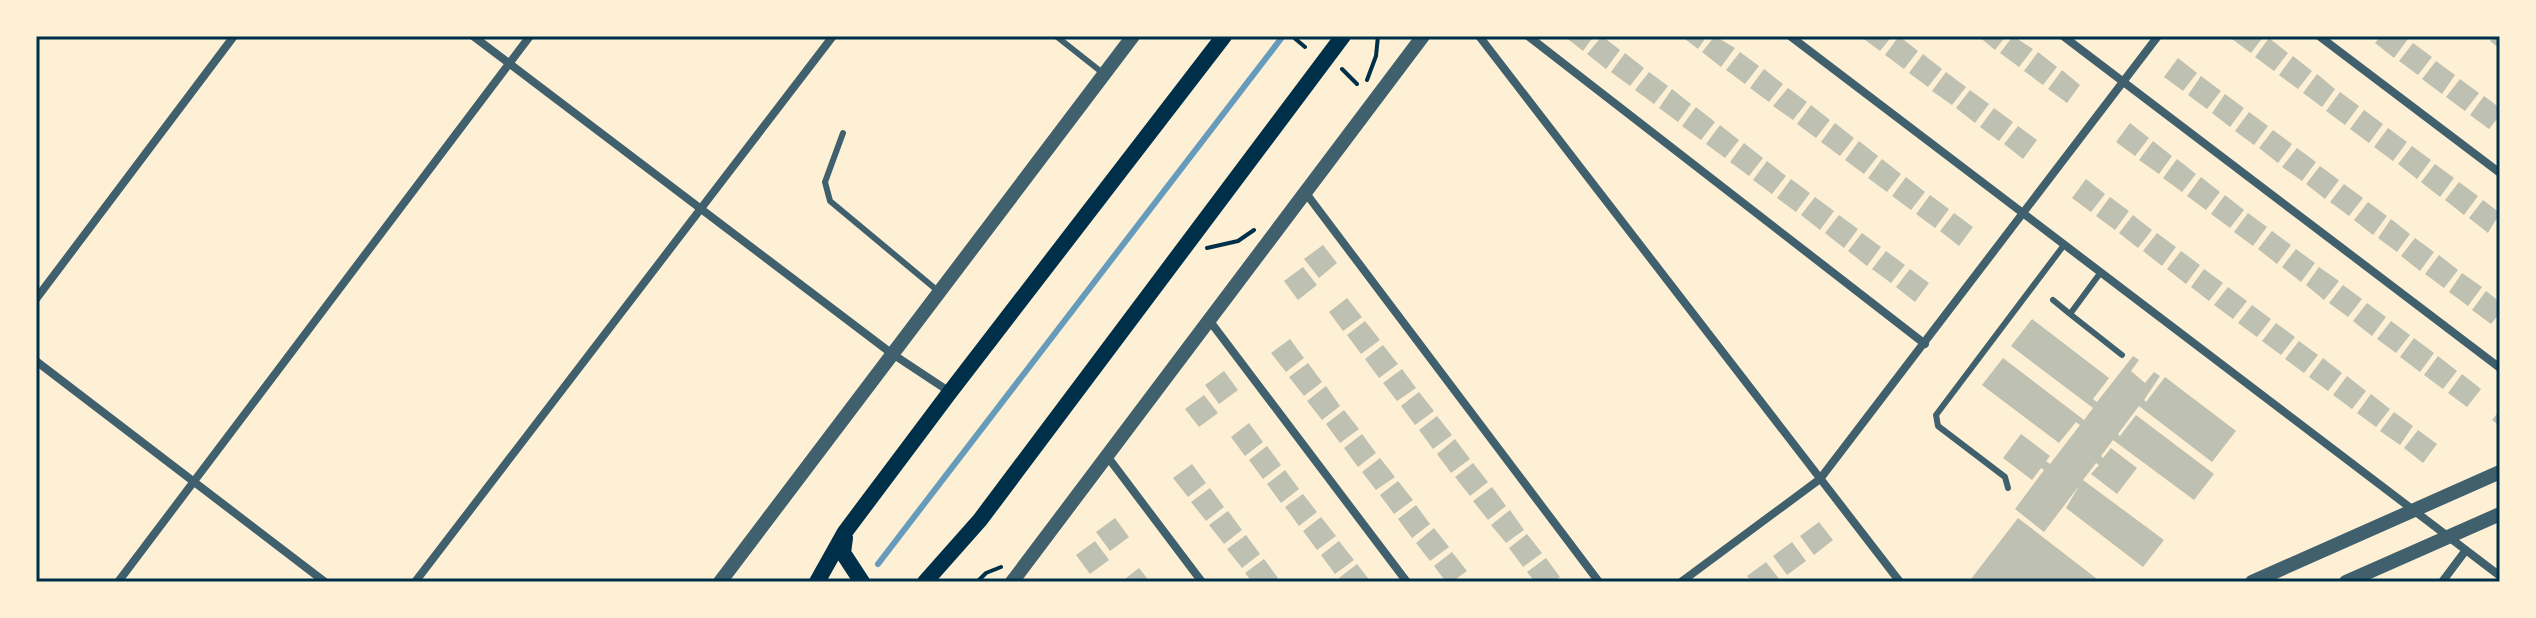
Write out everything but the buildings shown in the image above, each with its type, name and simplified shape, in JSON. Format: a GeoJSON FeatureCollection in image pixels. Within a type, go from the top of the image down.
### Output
{"type":"FeatureCollection","features":[{"type":"Feature","properties":{"kind":"main road"},"geometry":{"type":"LineString","coordinates":[[817,582],[845,532],[1224,36]]}},
{"type":"Feature","properties":{"kind":"main road"},"geometry":{"type":"LineString","coordinates":[[925,582],[980,520],[1343,36]]}},
{"type":"Feature","properties":{"kind":"main road"},"geometry":{"type":"LineString","coordinates":[[845,532],[843,553],[862,582]]}},
{"type":"Feature","properties":{"kind":"street"},"geometry":{"type":"LineString","coordinates":[[36,299],[234,36]]}},
{"type":"Feature","properties":{"kind":"street"},"geometry":{"type":"LineString","coordinates":[[473,36],[891,353],[950,392]]}},
{"type":"Feature","properties":{"kind":"street"},"geometry":{"type":"LineString","coordinates":[[118,582],[530,36]]}},
{"type":"Feature","properties":{"kind":"street"},"geometry":{"type":"LineString","coordinates":[[415,582],[833,36]]}},
{"type":"Feature","properties":{"kind":"street"},"geometry":{"type":"LineString","coordinates":[[720,582],[1133,36]]}},
{"type":"Feature","properties":{"kind":"street"},"geometry":{"type":"LineString","coordinates":[[1012,582],[1423,36]]}},
{"type":"Feature","properties":{"kind":"street"},"geometry":{"type":"LineString","coordinates":[[1479,36],[1900,582]]}},
{"type":"Feature","properties":{"kind":"street"},"geometry":{"type":"LineString","coordinates":[[1528,36],[1925,344]]}},
{"type":"Feature","properties":{"kind":"street"},"geometry":{"type":"LineString","coordinates":[[1790,36],[2500,576]]}},
{"type":"Feature","properties":{"kind":"street"},"geometry":{"type":"LineString","coordinates":[[2063,36],[2500,368]]}},
{"type":"Feature","properties":{"kind":"street"},"geometry":{"type":"LineString","coordinates":[[1681,582],[1820,479],[2158,36]]}},
{"type":"Feature","properties":{"kind":"street"},"geometry":{"type":"LineString","coordinates":[[2319,36],[2500,173]]}},
{"type":"Feature","properties":{"kind":"street"},"geometry":{"type":"LineString","coordinates":[[1305,192],[1599,582]]}},
{"type":"Feature","properties":{"kind":"street"},"geometry":{"type":"LineString","coordinates":[[1209,320],[1407,582]]}},
{"type":"Feature","properties":{"kind":"street"},"geometry":{"type":"LineString","coordinates":[[36,361],[325,582]]}},
{"type":"Feature","properties":{"kind":"street"},"geometry":{"type":"LineString","coordinates":[[1107,456],[1202,582]]}},
{"type":"Feature","properties":{"kind":"street"},"geometry":{"type":"LineString","coordinates":[[2252,582],[2500,472]]}},
{"type":"Feature","properties":{"kind":"street"},"geometry":{"type":"LineString","coordinates":[[2346,582],[2500,514]]}},
{"type":"Feature","properties":{"kind":"street"},"geometry":{"type":"LineString","coordinates":[[2442,582],[2466,550]]}},
{"type":"Feature","properties":{"kind":"lane"},"geometry":{"type":"LineString","coordinates":[[1056,36],[1104,74]]}},
{"type":"Feature","properties":{"kind":"lane"},"geometry":{"type":"LineString","coordinates":[[843,133],[825,182],[830,201],[938,291]]}},
{"type":"Feature","properties":{"kind":"lane"},"geometry":{"type":"LineString","coordinates":[[2008,488],[2005,477],[1938,426],[1936,415],[2064,245]]}},
{"type":"Feature","properties":{"kind":"lane"},"geometry":{"type":"LineString","coordinates":[[2070,314],[2101,272]]}},
{"type":"Feature","properties":{"kind":"lane"},"geometry":{"type":"LineString","coordinates":[[2053,300],[2122,355]]}},
{"type":"Feature","properties":{"kind":"path"},"geometry":{"type":"LineString","coordinates":[[1292,36],[1305,47]]}},
{"type":"Feature","properties":{"kind":"path"},"geometry":{"type":"LineString","coordinates":[[1355,98],[1367,81],[1376,56],[1378,36]]}},
{"type":"Feature","properties":{"kind":"path"},"geometry":{"type":"LineString","coordinates":[[1342,69],[1357,84]]}},
{"type":"Feature","properties":{"kind":"path"},"geometry":{"type":"LineString","coordinates":[[1206,248],[1238,241],[1260,227]]}},
{"type":"Feature","properties":{"kind":"waterway"},"geometry":{"type":"LineString","coordinates":[[878,564],[1283,36]]}}]}
